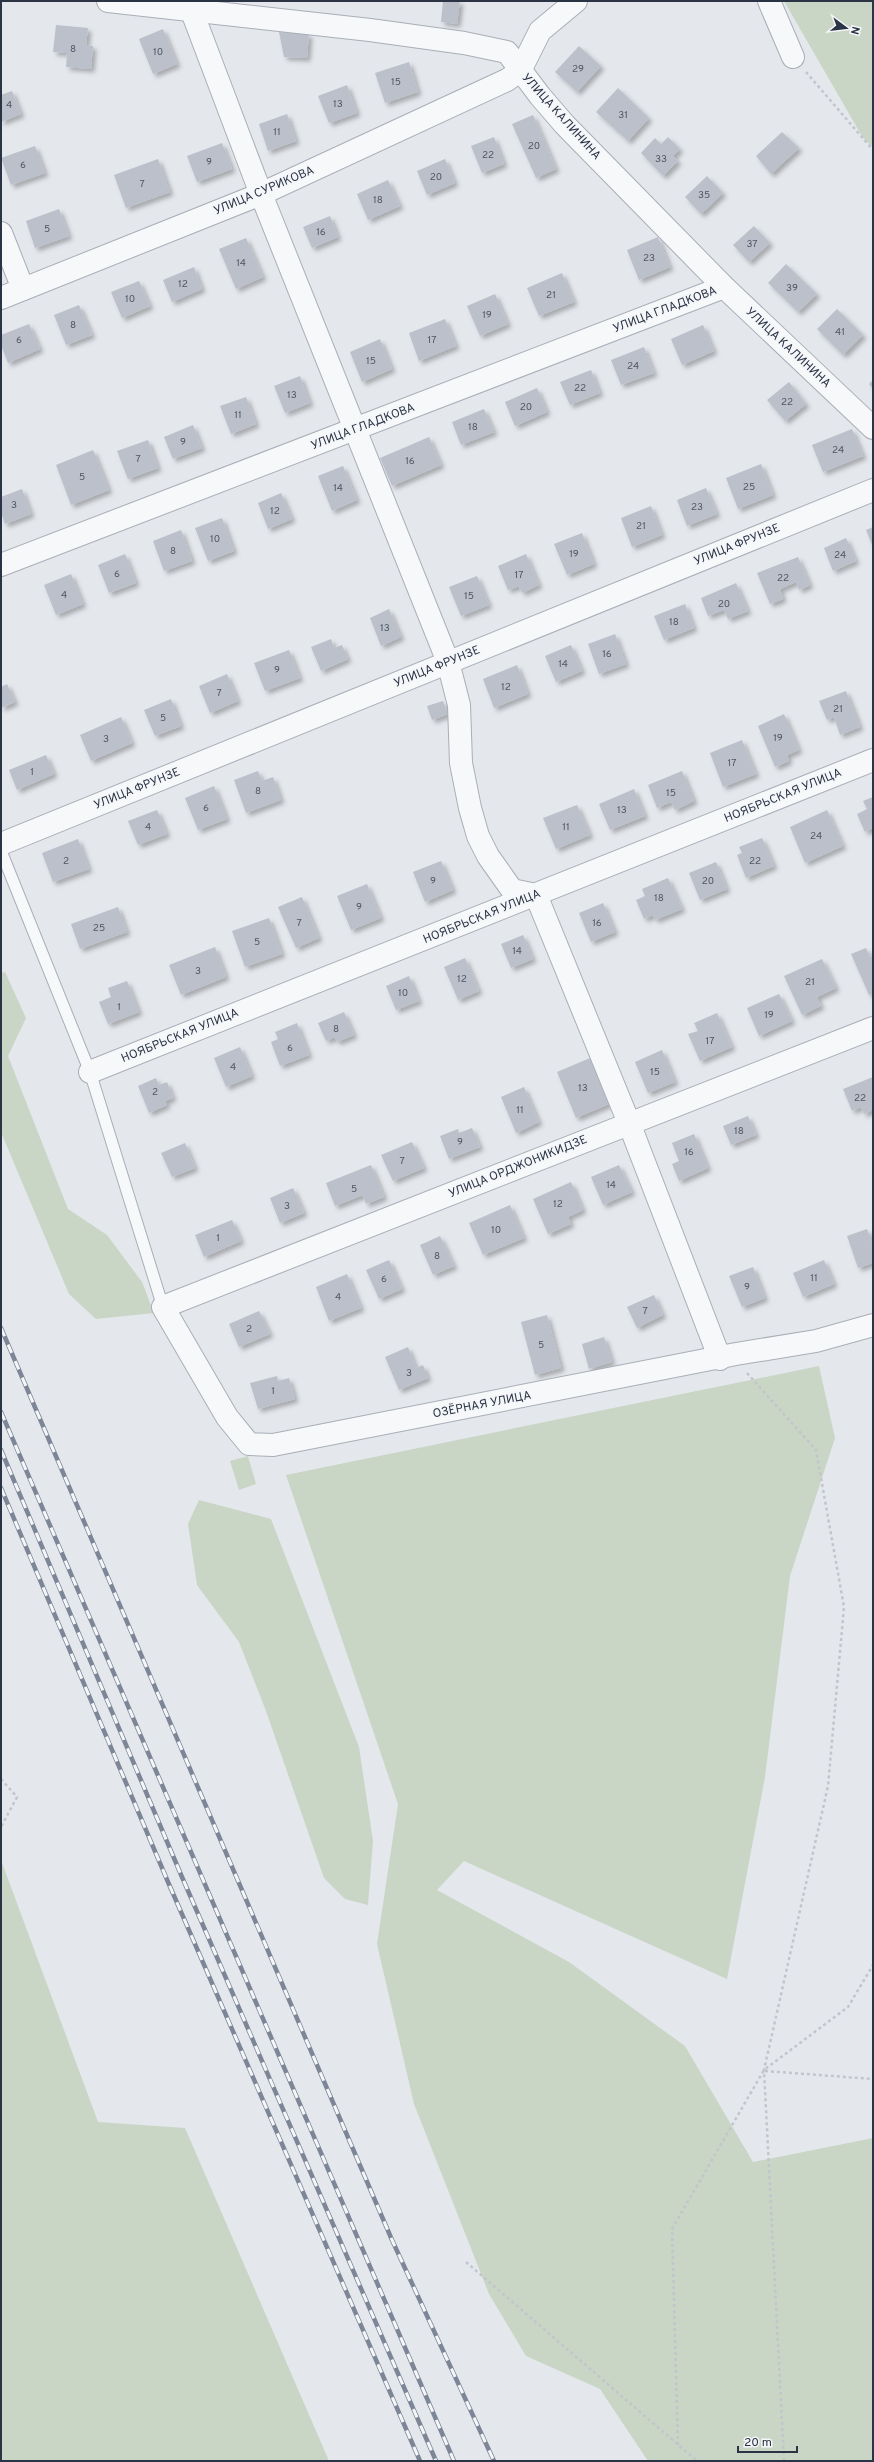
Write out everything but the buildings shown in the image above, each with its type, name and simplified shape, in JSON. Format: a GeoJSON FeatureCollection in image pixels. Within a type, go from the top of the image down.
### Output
{"type":"FeatureCollection","features":[{"type":"Feature","properties":{"kind":"street","name":"УЛИЦА КАЛИНИНА"},"geometry":{"type":"LineString","coordinates":[[108,1],[191,9],[464,43],[507,52],[520,71],[565,125],[724,287],[873,428]]}},
{"type":"Feature","properties":{"kind":"street"},"geometry":{"type":"LineString","coordinates":[[520,71],[540,31],[576,1]]}},
{"type":"Feature","properties":{"kind":"street"},"geometry":{"type":"LineString","coordinates":[[768,1],[793,57]]}},
{"type":"Feature","properties":{"kind":"street"},"geometry":{"type":"LineString","coordinates":[[191,9],[261,194],[354,430],[448,662],[459,705],[460,763],[478,836],[488,856],[512,890],[536,895],[629,1123],[728,1356]]}},
{"type":"Feature","properties":{"kind":"street","name":"УЛИЦА СУРИКОВА"},"geometry":{"type":"LineString","coordinates":[[1,298],[261,194],[507,80],[520,71]]}},
{"type":"Feature","properties":{"kind":"street"},"geometry":{"type":"LineString","coordinates":[[1,233],[23,289]]}},
{"type":"Feature","properties":{"kind":"street","name":"УЛИЦА ГЛАДКОВА"},"geometry":{"type":"LineString","coordinates":[[1,565],[724,287]]}},
{"type":"Feature","properties":{"kind":"street","name":"УЛИЦА ФРУНЗЕ"},"geometry":{"type":"LineString","coordinates":[[1,844],[873,490]]}},
{"type":"Feature","properties":{"kind":"street","name":"НОЯБРЬСКАЯ УЛИЦА"},"geometry":{"type":"LineString","coordinates":[[90,1072],[873,760]]}},
{"type":"Feature","properties":{"kind":"street","name":"УЛИЦА ОРДЖОНИКИДЗЕ"},"geometry":{"type":"LineString","coordinates":[[163,1307],[873,1028]]}},
{"type":"Feature","properties":{"kind":"street","name":"ОЗЁРНАЯ УЛИЦА"},"geometry":{"type":"LineString","coordinates":[[163,1307],[227,1417],[249,1444],[273,1445],[728,1356],[816,1341],[873,1325]]}},
{"type":"Feature","properties":{"kind":"lane"},"geometry":{"type":"LineString","coordinates":[[1,851],[90,1072],[163,1307]]}},
{"type":"Feature","properties":{"kind":"path"},"geometry":{"type":"LineString","coordinates":[[793,57],[873,150]]}},
{"type":"Feature","properties":{"kind":"path"},"geometry":{"type":"LineString","coordinates":[[728,1356],[746,1372],[816,1450],[844,1607],[828,1786],[764,2070],[784,2461]]}},
{"type":"Feature","properties":{"kind":"path"},"geometry":{"type":"LineString","coordinates":[[1,1779],[17,1797],[1,1827]]}},
{"type":"Feature","properties":{"kind":"path"},"geometry":{"type":"LineString","coordinates":[[678,2445],[672,2229],[764,2070],[848,2007],[873,1965]]}},
{"type":"Feature","properties":{"kind":"path"},"geometry":{"type":"LineString","coordinates":[[764,2070],[873,2079]]}},
{"type":"Feature","properties":{"kind":"path"},"geometry":{"type":"LineString","coordinates":[[466,2262],[697,2461]]}},
{"type":"Feature","properties":{"kind":"green space"},"geometry":{"type":"Polygon","coordinates":[[[784,1],[873,1],[873,147],[863,138],[784,1]]]}},
{"type":"Feature","properties":{"kind":"green space"},"geometry":{"type":"Polygon","coordinates":[[[5,972],[26,1018],[8,1056],[68,1209],[107,1235],[142,1282],[154,1313],[96,1319],[69,1294],[1,1132],[1,973],[5,972]]]}},
{"type":"Feature","properties":{"kind":"green space"},"geometry":{"type":"Polygon","coordinates":[[[819,1366],[835,1438],[790,1576],[765,1777],[727,1979],[464,1861],[437,1890],[569,1962],[685,2046],[753,2162],[873,2138],[873,2461],[648,2461],[600,2389],[526,2356],[489,2294],[414,2104],[377,1944],[398,1804],[286,1475],[819,1366]]]}},
{"type":"Feature","properties":{"kind":"green space"},"geometry":{"type":"Polygon","coordinates":[[[248,1456],[256,1484],[239,1490],[230,1461],[248,1456]]]}},
{"type":"Feature","properties":{"kind":"green space"},"geometry":{"type":"Polygon","coordinates":[[[199,1500],[271,1519],[359,1747],[373,1841],[368,1905],[345,1899],[324,1878],[266,1711],[239,1642],[197,1585],[188,1524],[199,1500]]]}},
{"type":"Feature","properties":{"kind":"green space"},"geometry":{"type":"Polygon","coordinates":[[[1,1860],[98,2122],[185,2128],[329,2461],[1,2461],[1,1860]]]}},
{"type":"Feature","properties":{"kind":"railway"},"geometry":{"type":"LineString","coordinates":[[1,1328],[392,2240],[494,2461]]}},
{"type":"Feature","properties":{"kind":"railway"},"geometry":{"type":"LineString","coordinates":[[1,1412],[454,2461]]}},
{"type":"Feature","properties":{"kind":"railway"},"geometry":{"type":"LineString","coordinates":[[1,1450],[182,1877],[436,2461]]}},
{"type":"Feature","properties":{"kind":"railway"},"geometry":{"type":"LineString","coordinates":[[1,1488],[168,1882],[420,2461]]}}]}
